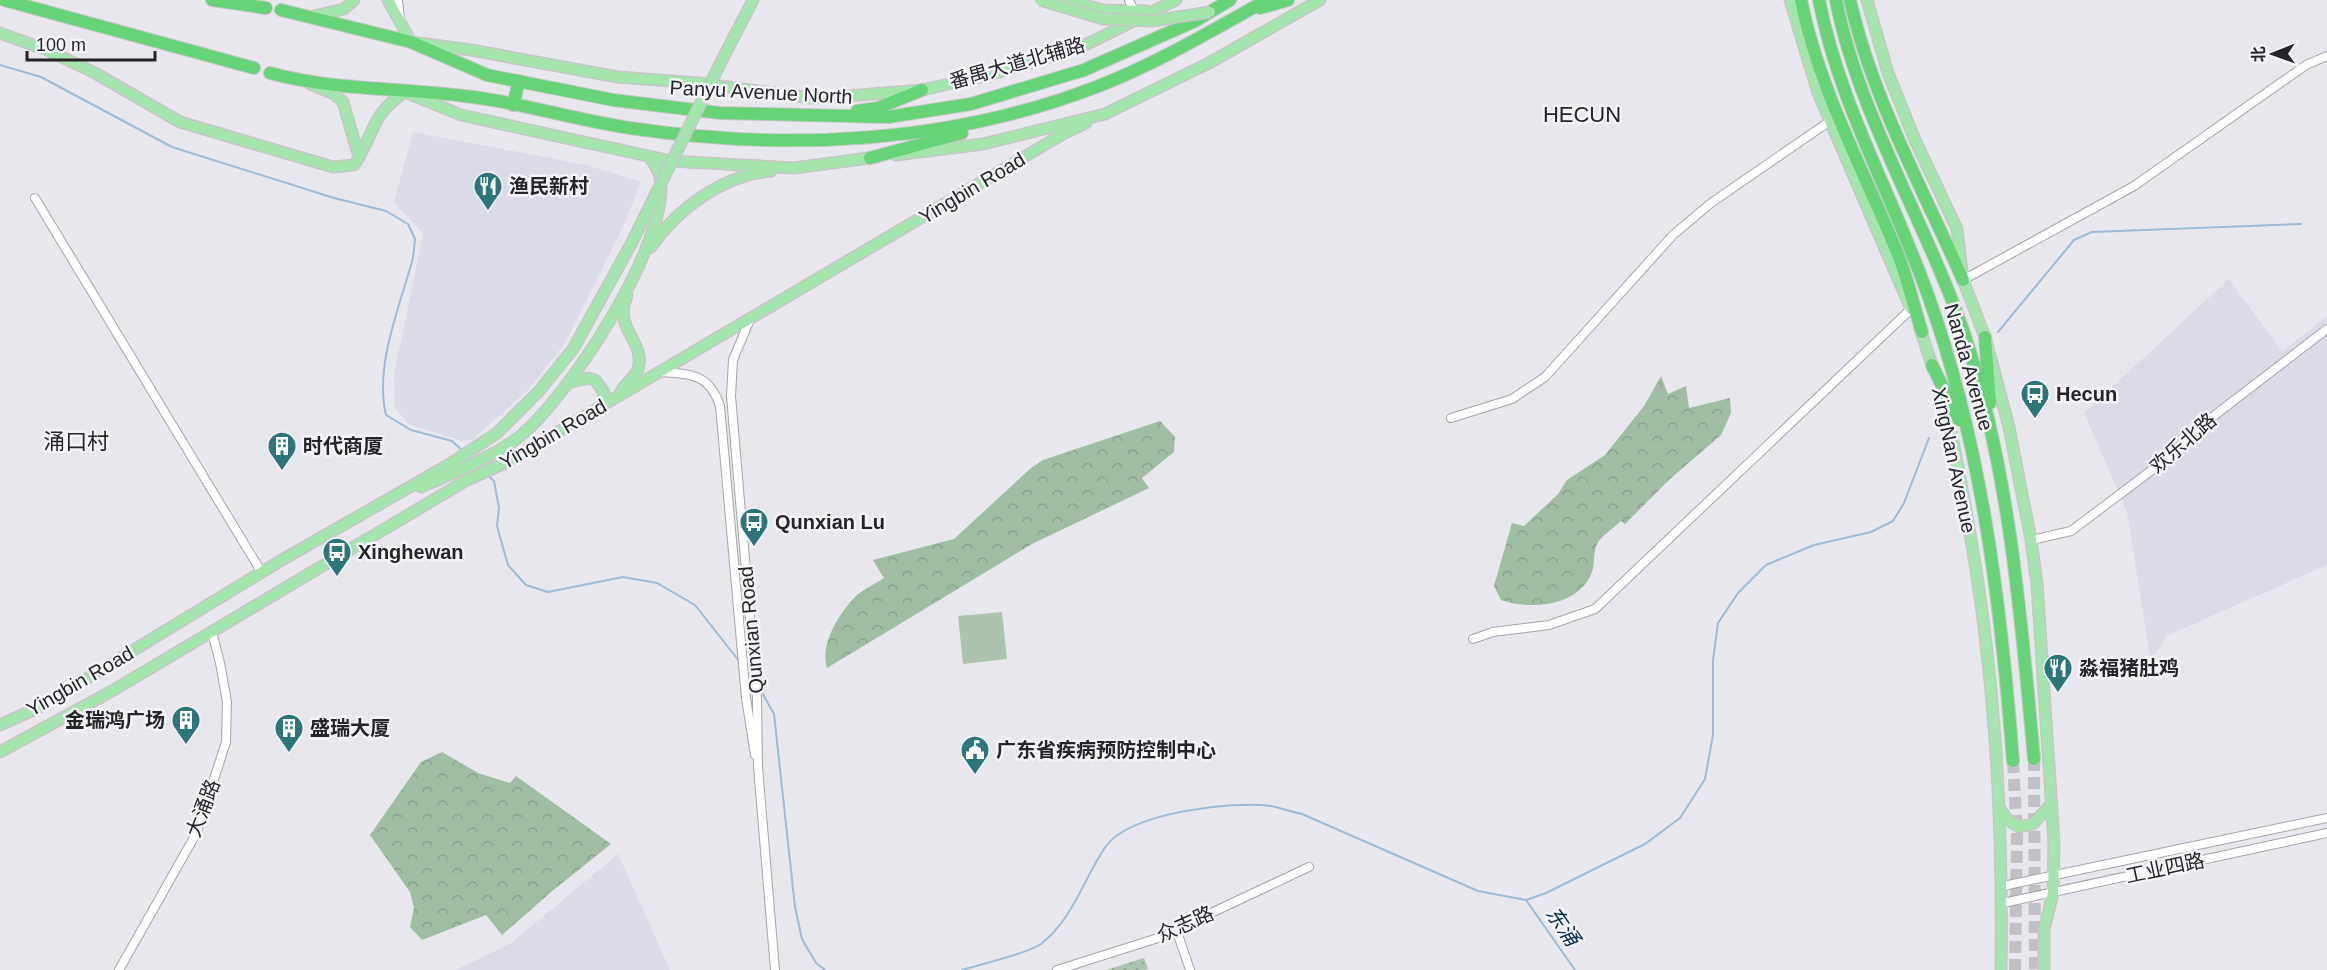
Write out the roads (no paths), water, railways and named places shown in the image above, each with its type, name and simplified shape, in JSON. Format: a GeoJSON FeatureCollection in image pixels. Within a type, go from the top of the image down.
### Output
{"type":"FeatureCollection","features":[{"type":"Feature","properties":{"kind":"highway"},"geometry":{"type":"LineString","coordinates":[[4,0],[254,68]]}},
{"type":"Feature","properties":{"kind":"highway"},"geometry":{"type":"LineString","coordinates":[[212,0],[266,8]]}},
{"type":"Feature","properties":{"kind":"highway","name":"Panyu Avenue North"},"geometry":{"type":"LineString","coordinates":[[281,10],[314,16],[411,42],[487,75],[613,100],[699,111],[888,117],[939,110],[1017,92],[1057,79],[1122,56],[1230,0]]}},
{"type":"Feature","properties":{"kind":"highway"},"geometry":{"type":"LineString","coordinates":[[870,158],[972,130],[1096,87],[1134,71],[1267,0]]}},
{"type":"Feature","properties":{"kind":"highway"},"geometry":{"type":"LineString","coordinates":[[1245,12],[1288,0]]}},
{"type":"Feature","properties":{"kind":"highway"},"geometry":{"type":"LineString","coordinates":[[1801,0],[1812,45],[1854,156],[1900,259],[1922,332]]}},
{"type":"Feature","properties":{"kind":"highway","name":"Nanda Avenue"},"geometry":{"type":"LineString","coordinates":[[1819,0],[1823,24],[1863,137],[1929,297],[1970,442],[1998,590],[2013,761]]}},
{"type":"Feature","properties":{"kind":"highway","name":"Nanda Avenue"},"geometry":{"type":"LineString","coordinates":[[1836,0],[1860,81],[1955,308],[1984,400],[2019,587],[2034,759]]}},
{"type":"Feature","properties":{"kind":"highway"},"geometry":{"type":"LineString","coordinates":[[1850,0],[1874,78],[1897,136],[1963,280]]}},
{"type":"Feature","properties":{"kind":"highway"},"geometry":{"type":"LineString","coordinates":[[270,73],[305,82],[479,98],[637,129],[790,140],[838,140],[961,127],[1023,111]]}},
{"type":"Feature","properties":{"kind":"highway"},"geometry":{"type":"LineString","coordinates":[[513,105],[519,81]]}},
{"type":"Feature","properties":{"kind":"highway"},"geometry":{"type":"LineString","coordinates":[[826,115],[878,108],[921,90]]}},
{"type":"Feature","properties":{"kind":"highway"},"geometry":{"type":"LineString","coordinates":[[1985,337],[1993,440]]}},
{"type":"Feature","properties":{"kind":"highway"},"geometry":{"type":"LineString","coordinates":[[1932,365],[1970,442]]}},
{"type":"Feature","properties":{"kind":"main road"},"geometry":{"type":"LineString","coordinates":[[314,16],[344,9],[354,0]]}},
{"type":"Feature","properties":{"kind":"main road"},"geometry":{"type":"LineString","coordinates":[[388,0],[411,42]]}},
{"type":"Feature","properties":{"kind":"main road","name":"Yingbin Road"},"geometry":{"type":"LineString","coordinates":[[0,725],[42,706],[366,512],[453,468],[511,420],[556,372],[585,330],[631,244],[753,0]]}},
{"type":"Feature","properties":{"kind":"main road"},"geometry":{"type":"LineString","coordinates":[[1040,0],[1103,19],[1152,21],[1210,12]]}},
{"type":"Feature","properties":{"kind":"main road"},"geometry":{"type":"LineString","coordinates":[[1067,0],[1103,10],[1136,13],[1158,9]]}},
{"type":"Feature","properties":{"kind":"main road","name":"番禺大道北辅路"},"geometry":{"type":"LineString","coordinates":[[411,42],[471,50],[618,77],[698,83],[811,98],[921,90],[989,75],[1081,47],[1176,0]]}},
{"type":"Feature","properties":{"kind":"main road"},"geometry":{"type":"LineString","coordinates":[[620,395],[624,385],[635,377],[639,363],[638,351],[623,319],[623,305],[650,249],[661,232],[704,195],[765,171],[982,144],[1105,114],[1218,58],[1320,0]]}},
{"type":"Feature","properties":{"kind":"main road","name":"XingNan Avenue"},"geometry":{"type":"LineString","coordinates":[[1790,0],[1818,93],[1922,332],[1949,420],[1974,556],[1990,663],[2003,886],[2001,970]]}},
{"type":"Feature","properties":{"kind":"main road"},"geometry":{"type":"LineString","coordinates":[[1867,0],[1888,73],[1915,140],[1957,229],[1963,280],[1985,337],[2009,427],[2031,540],[2037,584],[2052,803],[2054,875],[2053,893],[2044,930],[2044,970]]}},
{"type":"Feature","properties":{"kind":"main road"},"geometry":{"type":"LineString","coordinates":[[0,33],[68,60],[180,122],[203,131],[333,166],[354,165],[373,123],[388,103],[405,92],[461,116],[649,157],[671,161],[794,168]]}},
{"type":"Feature","properties":{"kind":"main road"},"geometry":{"type":"LineString","coordinates":[[305,82],[334,94],[343,102],[359,157]]}},
{"type":"Feature","properties":{"kind":"main road","name":"Yingbin Road"},"geometry":{"type":"LineString","coordinates":[[0,752],[112,691],[467,480],[505,463],[1063,134],[1105,114]]}},
{"type":"Feature","properties":{"kind":"main road"},"geometry":{"type":"LineString","coordinates":[[453,468],[495,450],[518,437],[568,383],[585,359],[624,292],[655,226],[660,177],[649,157]]}},
{"type":"Feature","properties":{"kind":"main road"},"geometry":{"type":"LineString","coordinates":[[568,383],[588,378],[595,380],[604,392],[602,406]]}},
{"type":"Feature","properties":{"kind":"main road"},"geometry":{"type":"LineString","coordinates":[[2000,809],[2008,820],[2019,827],[2032,824],[2052,803]]}},
{"type":"Feature","properties":{"kind":"street"},"geometry":{"type":"LineString","coordinates":[[398,0],[402,28]]}},
{"type":"Feature","properties":{"kind":"street"},"geometry":{"type":"LineString","coordinates":[[1130,0],[1136,13]]}},
{"type":"Feature","properties":{"kind":"street"},"geometry":{"type":"LineString","coordinates":[[1963,280],[2134,186],[2306,65],[2327,56]]}},
{"type":"Feature","properties":{"kind":"street"},"geometry":{"type":"LineString","coordinates":[[1451,418],[1512,399],[1545,377],[1673,235],[1711,203],[1830,121]]}},
{"type":"Feature","properties":{"kind":"street"},"geometry":{"type":"LineString","coordinates":[[35,198],[262,573]]}},
{"type":"Feature","properties":{"kind":"street"},"geometry":{"type":"LineString","coordinates":[[1473,639],[1493,632],[1549,625],[1595,609],[1911,309]]}},
{"type":"Feature","properties":{"kind":"street","name":"Qunxian Road"},"geometry":{"type":"LineString","coordinates":[[751,318],[733,360],[731,396],[757,699],[758,767],[775,970]]}},
{"type":"Feature","properties":{"kind":"street","name":"欢乐北路"},"geometry":{"type":"LineString","coordinates":[[2031,540],[2071,531],[2156,467],[2215,415],[2327,329]]}},
{"type":"Feature","properties":{"kind":"street","name":"Qunxian Road"},"geometry":{"type":"LineString","coordinates":[[659,372],[684,374],[703,380],[716,393],[720,406],[746,698],[758,767]]}},
{"type":"Feature","properties":{"kind":"street","name":"大涌路"},"geometry":{"type":"LineString","coordinates":[[119,970],[197,832],[226,742],[227,702],[212,632]]}},
{"type":"Feature","properties":{"kind":"street","name":"工业四路"},"geometry":{"type":"LineString","coordinates":[[2003,886],[2327,818]]}},
{"type":"Feature","properties":{"kind":"street","name":"工业四路"},"geometry":{"type":"LineString","coordinates":[[2003,903],[2327,833]]}},
{"type":"Feature","properties":{"kind":"street"},"geometry":{"type":"LineString","coordinates":[[2192,846],[2195,862]]}},
{"type":"Feature","properties":{"kind":"street","name":"众志路"},"geometry":{"type":"LineString","coordinates":[[1057,970],[1158,938],[1309,867]]}},
{"type":"Feature","properties":{"kind":"street"},"geometry":{"type":"LineString","coordinates":[[1176,929],[1190,970]]}},
{"type":"Feature","properties":{"kind":"waterway"},"geometry":{"type":"LineString","coordinates":[[0,65],[41,77],[172,147],[334,198],[386,211],[408,224],[415,239],[413,258],[386,356],[383,377],[386,415],[411,430],[452,441],[463,451]]}},
{"type":"Feature","properties":{"kind":"waterway"},"geometry":{"type":"LineString","coordinates":[[1998,332],[2074,240],[2092,232],[2301,224]]}},
{"type":"Feature","properties":{"kind":"waterway"},"geometry":{"type":"LineString","coordinates":[[962,970],[1015,955],[1041,944],[1052,934],[1070,910],[1106,846],[1119,834],[1137,825],[1183,811],[1232,805],[1279,808],[1302,814],[1478,891],[1526,900],[1546,893],[1645,844],[1680,818],[1705,779],[1713,735],[1713,660],[1718,623],[1738,593],[1766,565],[1814,545],[1871,532],[1893,521],[1904,503],[1929,438]]}},
{"type":"Feature","properties":{"kind":"waterway"},"geometry":{"type":"LineString","coordinates":[[486,474],[494,481],[499,508],[497,526],[508,565],[526,585],[548,592],[623,577],[657,583],[695,605],[739,661]]}},
{"type":"Feature","properties":{"kind":"waterway"},"geometry":{"type":"LineString","coordinates":[[759,687],[774,714],[795,907],[802,939],[816,963],[825,970]]}},
{"type":"Feature","properties":{"kind":"waterway","name":"东涌"},"geometry":{"type":"LineString","coordinates":[[1526,900],[1575,970]]}},
{"type":"Feature","properties":{"kind":"tunnel"},"geometry":{"type":"LineString","coordinates":[[2034,759],[2035,970]]}},
{"type":"Feature","properties":{"kind":"tunnel"},"geometry":{"type":"LineString","coordinates":[[2013,761],[2017,836],[2015,970]]}},
{"type":"Feature","properties":{"kind":"place","name":"渔民新村"},"geometry":{"type":"Point","coordinates":[488,212]}},
{"type":"Feature","properties":{"kind":"place","name":"Hecun"},"geometry":{"type":"Point","coordinates":[2035,420]}},
{"type":"Feature","properties":{"kind":"place","name":"时代商厦"},"geometry":{"type":"Point","coordinates":[282,472]}},
{"type":"Feature","properties":{"kind":"place","name":"Qunxian Lu"},"geometry":{"type":"Point","coordinates":[754,548]}},
{"type":"Feature","properties":{"kind":"place","name":"Xinghewan"},"geometry":{"type":"Point","coordinates":[337,578]}},
{"type":"Feature","properties":{"kind":"place","name":"淼福猪肚鸡"},"geometry":{"type":"Point","coordinates":[2058,694]}},
{"type":"Feature","properties":{"kind":"place","name":"金瑞鸿广场"},"geometry":{"type":"Point","coordinates":[186,746]}},
{"type":"Feature","properties":{"kind":"place","name":"盛瑞大厦"},"geometry":{"type":"Point","coordinates":[289,754]}},
{"type":"Feature","properties":{"kind":"place","name":"广东省疾病预防控制中心"},"geometry":{"type":"Point","coordinates":[975,776]}},
{"type":"Feature","properties":{"kind":"district","name":"HECUN"},"geometry":{"type":"Point","coordinates":[1582,114]}},
{"type":"Feature","properties":{"kind":"district","name":"涌口村"},"geometry":{"type":"Point","coordinates":[76,441]}}]}
